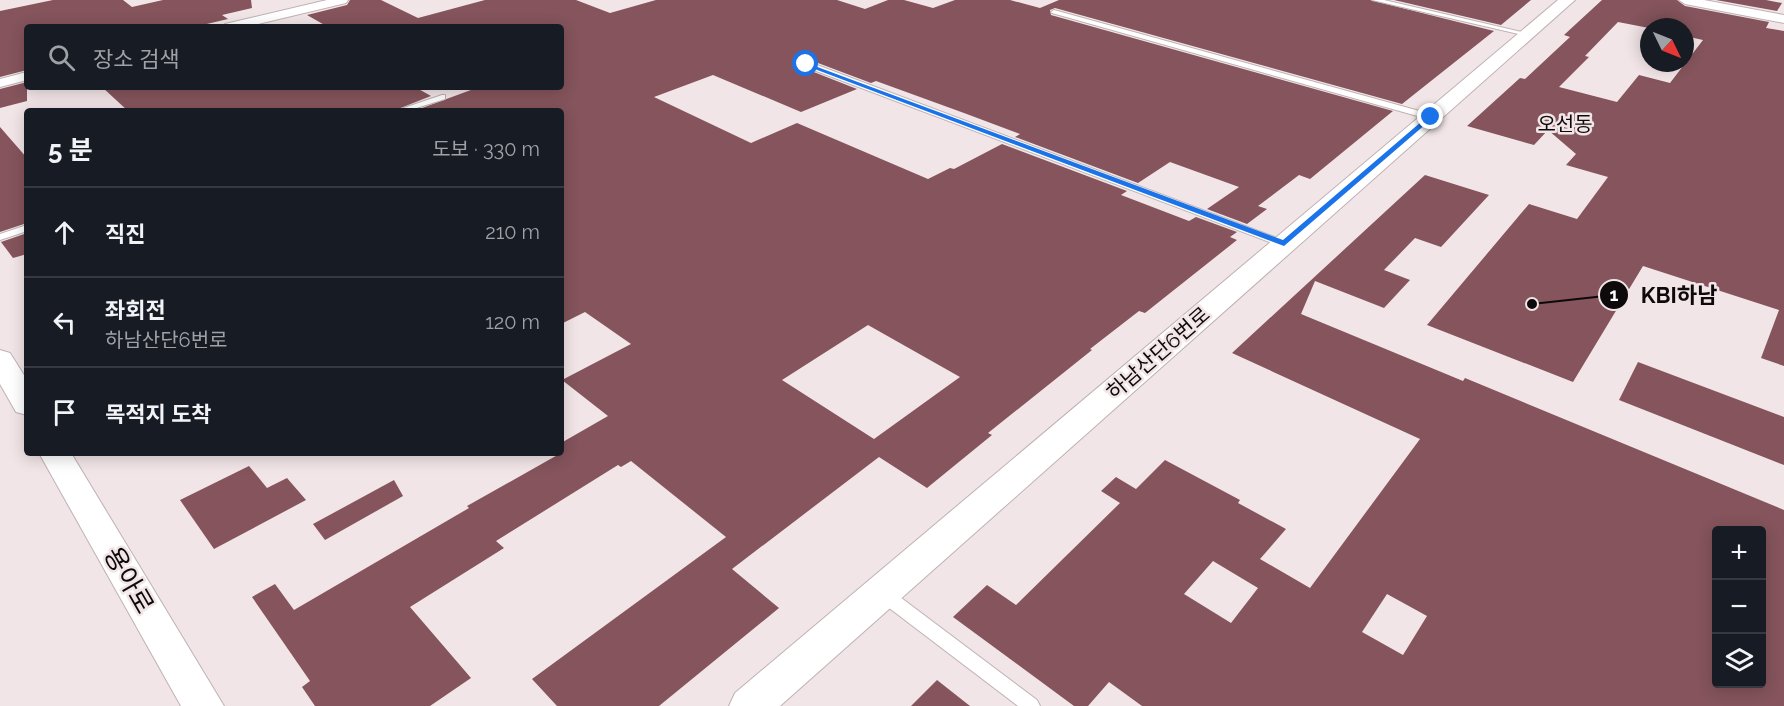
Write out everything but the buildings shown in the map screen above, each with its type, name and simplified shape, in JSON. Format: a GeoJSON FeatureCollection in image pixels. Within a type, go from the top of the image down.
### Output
{"type":"FeatureCollection","features":[{"type":"Feature","properties":{"kind":"street"},"geometry":{"type":"LineString","coordinates":[[242,24],[342,0]]}},
{"type":"Feature","properties":{"kind":"street","name":"하남산단6번로"},"geometry":{"type":"LineString","coordinates":[[750,706],[1567,0]]}},
{"type":"Feature","properties":{"kind":"street"},"geometry":{"type":"LineString","coordinates":[[1685,0],[1784,19]]}},
{"type":"Feature","properties":{"kind":"street"},"geometry":{"type":"LineString","coordinates":[[0,82],[24,77]]}},
{"type":"Feature","properties":{"kind":"street"},"geometry":{"type":"LineString","coordinates":[[0,359],[24,400]]}},
{"type":"Feature","properties":{"kind":"street","name":"용아로"},"geometry":{"type":"LineString","coordinates":[[57,456],[203,706]]}},
{"type":"Feature","properties":{"kind":"lane"},"geometry":{"type":"LineString","coordinates":[[1375,0],[1527,34]]}},
{"type":"Feature","properties":{"kind":"lane"},"geometry":{"type":"LineString","coordinates":[[1054,12],[1431,117]]}},
{"type":"Feature","properties":{"kind":"lane"},"geometry":{"type":"LineString","coordinates":[[806,64],[1284,244]]}},
{"type":"Feature","properties":{"kind":"lane"},"geometry":{"type":"LineString","coordinates":[[408,108],[442,97]]}},
{"type":"Feature","properties":{"kind":"lane"},"geometry":{"type":"LineString","coordinates":[[0,237],[24,229]]}},
{"type":"Feature","properties":{"kind":"lane"},"geometry":{"type":"LineString","coordinates":[[881,592],[1031,706]]}},
{"type":"Feature","properties":{"kind":"place","name":"KBI하남"},"geometry":{"type":"Point","coordinates":[1532,304]}},
{"type":"Feature","properties":{"kind":"district","name":"오선동"},"geometry":{"type":"Point","coordinates":[1565,124]}},
{"type":"Feature","properties":{"kind":"route"},"geometry":{"type":"LineString","coordinates":[[806,64],[1284,244],[1431,117]]}}]}
